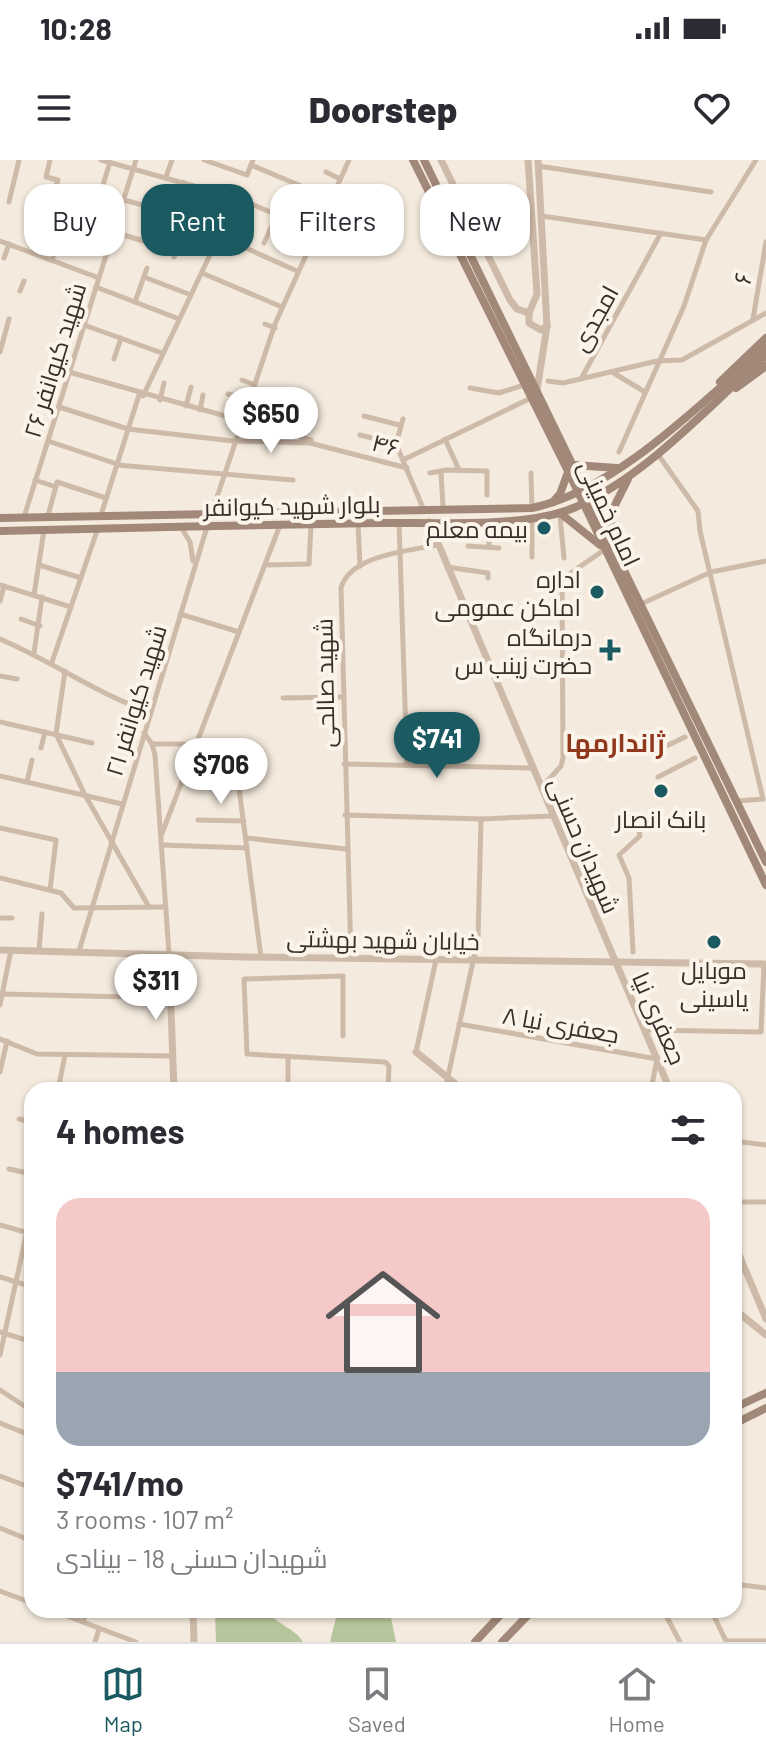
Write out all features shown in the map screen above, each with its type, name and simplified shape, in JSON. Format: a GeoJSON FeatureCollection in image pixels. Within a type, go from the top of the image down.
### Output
{"type":"FeatureCollection","features":[{"type":"Feature","properties":{"kind":"main road","name":"امام خمینی"},"geometry":{"type":"LineString","coordinates":[[413,160],[529,382]]}},
{"type":"Feature","properties":{"kind":"main road","name":"امام خمینی"},"geometry":{"type":"LineString","coordinates":[[424,160],[582,491],[604,550],[766,885]]}},
{"type":"Feature","properties":{"kind":"main road"},"geometry":{"type":"LineString","coordinates":[[718,393],[726,373],[766,338]]}},
{"type":"Feature","properties":{"kind":"main road"},"geometry":{"type":"LineString","coordinates":[[718,393],[766,347]]}},
{"type":"Feature","properties":{"kind":"main road"},"geometry":{"type":"LineString","coordinates":[[718,393],[766,356]]}},
{"type":"Feature","properties":{"kind":"main road"},"geometry":{"type":"LineString","coordinates":[[718,393],[766,366]]}},
{"type":"Feature","properties":{"kind":"main road","name":"بلوار شهید کیوانفر"},"geometry":{"type":"LineString","coordinates":[[0,531],[429,522],[532,518],[560,513],[587,502],[631,474],[718,393]]}},
{"type":"Feature","properties":{"kind":"main road","name":"بلوار شهید کیوانفر"},"geometry":{"type":"LineString","coordinates":[[0,518],[443,507],[532,508],[582,491],[622,468],[718,393]]}},
{"type":"Feature","properties":{"kind":"main road"},"geometry":{"type":"LineString","coordinates":[[551,504],[560,494],[571,468],[622,468]]}},
{"type":"Feature","properties":{"kind":"main road"},"geometry":{"type":"LineString","coordinates":[[608,538],[614,507],[631,474]]}},
{"type":"Feature","properties":{"kind":"main road","name":"امام خمینی"},"geometry":{"type":"LineString","coordinates":[[587,502],[608,538],[766,862]]}},
{"type":"Feature","properties":{"kind":"main road"},"geometry":{"type":"LineString","coordinates":[[423,508],[429,522]]}},
{"type":"Feature","properties":{"kind":"main road"},"geometry":{"type":"LineString","coordinates":[[560,513],[604,550]]}},
{"type":"Feature","properties":{"kind":"main road"},"geometry":{"type":"LineString","coordinates":[[742,1404],[765,1393]]}},
{"type":"Feature","properties":{"kind":"main road"},"geometry":{"type":"LineString","coordinates":[[742,1420],[766,1408]]}},
{"type":"Feature","properties":{"kind":"main road"},"geometry":{"type":"LineString","coordinates":[[475,1642],[498,1618]]}},
{"type":"Feature","properties":{"kind":"main road"},"geometry":{"type":"LineString","coordinates":[[502,1642],[525,1618]]}},
{"type":"Feature","properties":{"kind":"street"},"geometry":{"type":"LineString","coordinates":[[9,202],[19,160]]}},
{"type":"Feature","properties":{"kind":"street"},"geometry":{"type":"LineString","coordinates":[[50,160],[46,177],[58,180],[57,184]]}},
{"type":"Feature","properties":{"kind":"street"},"geometry":{"type":"LineString","coordinates":[[101,160],[121,162],[190,184]]}},
{"type":"Feature","properties":{"kind":"street","name":"شهید کیوانفر ۲۶"},"geometry":{"type":"LineString","coordinates":[[125,197],[136,160]]}},
{"type":"Feature","properties":{"kind":"street"},"geometry":{"type":"LineString","coordinates":[[166,177],[172,160]]}},
{"type":"Feature","properties":{"kind":"street"},"geometry":{"type":"LineString","coordinates":[[204,160],[247,175],[252,162],[297,184]]}},
{"type":"Feature","properties":{"kind":"street"},"geometry":{"type":"LineString","coordinates":[[338,184],[349,160]]}},
{"type":"Feature","properties":{"kind":"street"},"geometry":{"type":"LineString","coordinates":[[441,160],[510,300],[517,309],[529,313]]}},
{"type":"Feature","properties":{"kind":"street"},"geometry":{"type":"LineString","coordinates":[[528,160],[537,294],[529,313],[534,328],[541,330],[547,326]]}},
{"type":"Feature","properties":{"kind":"street"},"geometry":{"type":"LineString","coordinates":[[619,452],[684,306],[706,240],[756,160]]}},
{"type":"Feature","properties":{"kind":"street"},"geometry":{"type":"LineString","coordinates":[[103,184],[110,162]]}},
{"type":"Feature","properties":{"kind":"street"},"geometry":{"type":"LineString","coordinates":[[403,460],[534,394],[547,326],[538,163],[711,192]]}},
{"type":"Feature","properties":{"kind":"street"},"geometry":{"type":"LineString","coordinates":[[326,172],[340,179]]}},
{"type":"Feature","properties":{"kind":"street"},"geometry":{"type":"LineString","coordinates":[[542,216],[706,240]]}},
{"type":"Feature","properties":{"kind":"street"},"geometry":{"type":"LineString","coordinates":[[264,243],[270,230]]}},
{"type":"Feature","properties":{"kind":"street","name":"امجدی"},"geometry":{"type":"LineString","coordinates":[[581,379],[661,233]]}},
{"type":"Feature","properties":{"kind":"street"},"geometry":{"type":"LineString","coordinates":[[0,241],[99,278]]}},
{"type":"Feature","properties":{"kind":"street","name":"۶"},"geometry":{"type":"LineString","coordinates":[[753,320],[766,242]]}},
{"type":"Feature","properties":{"kind":"street"},"geometry":{"type":"LineString","coordinates":[[4,258],[9,244]]}},
{"type":"Feature","properties":{"kind":"street"},"geometry":{"type":"LineString","coordinates":[[254,252],[297,271]]}},
{"type":"Feature","properties":{"kind":"street"},"geometry":{"type":"LineString","coordinates":[[52,260],[53,256]]}},
{"type":"Feature","properties":{"kind":"street","name":"شهید کیوانفر ۲۶"},"geometry":{"type":"LineString","coordinates":[[24,517],[106,256]]}},
{"type":"Feature","properties":{"kind":"street"},"geometry":{"type":"LineString","coordinates":[[101,515],[141,395],[210,256]]}},
{"type":"Feature","properties":{"kind":"street"},"geometry":{"type":"LineString","coordinates":[[212,512],[240,420],[304,256]]}},
{"type":"Feature","properties":{"kind":"street"},"geometry":{"type":"LineString","coordinates":[[135,302],[147,268]]}},
{"type":"Feature","properties":{"kind":"street"},"geometry":{"type":"LineString","coordinates":[[202,273],[282,307]]}},
{"type":"Feature","properties":{"kind":"street"},"geometry":{"type":"LineString","coordinates":[[144,277],[191,295]]}},
{"type":"Feature","properties":{"kind":"street"},"geometry":{"type":"LineString","coordinates":[[20,291],[24,281]]}},
{"type":"Feature","properties":{"kind":"street"},"geometry":{"type":"LineString","coordinates":[[96,287],[179,319]]}},
{"type":"Feature","properties":{"kind":"street"},"geometry":{"type":"LineString","coordinates":[[548,381],[563,383],[657,361],[682,360],[766,313]]}},
{"type":"Feature","properties":{"kind":"street"},"geometry":{"type":"LineString","coordinates":[[0,352],[3,326],[9,319]]}},
{"type":"Feature","properties":{"kind":"street"},"geometry":{"type":"LineString","coordinates":[[265,324],[275,328]]}},
{"type":"Feature","properties":{"kind":"street"},"geometry":{"type":"LineString","coordinates":[[84,325],[162,354]]}},
{"type":"Feature","properties":{"kind":"street"},"geometry":{"type":"LineString","coordinates":[[114,359],[121,338]]}},
{"type":"Feature","properties":{"kind":"street"},"geometry":{"type":"LineString","coordinates":[[610,371],[645,392]]}},
{"type":"Feature","properties":{"kind":"street"},"geometry":{"type":"LineString","coordinates":[[69,372],[299,439]]}},
{"type":"Feature","properties":{"kind":"street"},"geometry":{"type":"LineString","coordinates":[[242,380],[253,384]]}},
{"type":"Feature","properties":{"kind":"street"},"geometry":{"type":"LineString","coordinates":[[470,388],[499,393],[529,382]]}},
{"type":"Feature","properties":{"kind":"street"},"geometry":{"type":"LineString","coordinates":[[160,400],[164,383]]}},
{"type":"Feature","properties":{"kind":"street"},"geometry":{"type":"LineString","coordinates":[[186,406],[191,387]]}},
{"type":"Feature","properties":{"kind":"street"},"geometry":{"type":"LineString","coordinates":[[228,394],[248,399]]}},
{"type":"Feature","properties":{"kind":"street"},"geometry":{"type":"LineString","coordinates":[[200,410],[203,395]]}},
{"type":"Feature","properties":{"kind":"street"},"geometry":{"type":"LineString","coordinates":[[59,407],[128,429],[233,441],[299,439]]}},
{"type":"Feature","properties":{"kind":"street"},"geometry":{"type":"LineString","coordinates":[[282,432],[288,407],[298,410]]}},
{"type":"Feature","properties":{"kind":"street"},"geometry":{"type":"LineString","coordinates":[[364,416],[399,425]]}},
{"type":"Feature","properties":{"kind":"street"},"geometry":{"type":"LineString","coordinates":[[403,419],[396,444],[423,508]]}},
{"type":"Feature","properties":{"kind":"street"},"geometry":{"type":"LineString","coordinates":[[360,435],[396,444]]}},
{"type":"Feature","properties":{"kind":"street","name":"۴۶"},"geometry":{"type":"LineString","coordinates":[[299,439],[407,468]]}},
{"type":"Feature","properties":{"kind":"street"},"geometry":{"type":"LineString","coordinates":[[445,439],[459,470]]}},
{"type":"Feature","properties":{"kind":"street"},"geometry":{"type":"LineString","coordinates":[[48,441],[117,464],[222,476],[293,480]]}},
{"type":"Feature","properties":{"kind":"street"},"geometry":{"type":"LineString","coordinates":[[657,453],[698,511],[765,799],[736,801]]}},
{"type":"Feature","properties":{"kind":"street"},"geometry":{"type":"LineString","coordinates":[[430,473],[487,471],[487,495]]}},
{"type":"Feature","properties":{"kind":"street"},"geometry":{"type":"LineString","coordinates":[[441,472],[443,507]]}},
{"type":"Feature","properties":{"kind":"street"},"geometry":{"type":"LineString","coordinates":[[531,473],[532,508]]}},
{"type":"Feature","properties":{"kind":"street"},"geometry":{"type":"LineString","coordinates":[[35,480],[56,487]]}},
{"type":"Feature","properties":{"kind":"street"},"geometry":{"type":"LineString","coordinates":[[48,516],[57,482],[106,498]]}},
{"type":"Feature","properties":{"kind":"street"},"geometry":{"type":"LineString","coordinates":[[560,513],[564,558]]}},
{"type":"Feature","properties":{"kind":"street"},"geometry":{"type":"LineString","coordinates":[[532,518],[532,557]]}},
{"type":"Feature","properties":{"kind":"street"},"geometry":{"type":"LineString","coordinates":[[489,520],[489,547]]}},
{"type":"Feature","properties":{"kind":"street"},"geometry":{"type":"LineString","coordinates":[[399,522],[407,765]]}},
{"type":"Feature","properties":{"kind":"street","name":"شهیدان حسنی"},"geometry":{"type":"LineString","coordinates":[[429,522],[613,962]]}},
{"type":"Feature","properties":{"kind":"street"},"geometry":{"type":"LineString","coordinates":[[358,523],[360,566],[437,545]]}},
{"type":"Feature","properties":{"kind":"street"},"geometry":{"type":"LineString","coordinates":[[266,565],[309,564],[311,524]]}},
{"type":"Feature","properties":{"kind":"street"},"geometry":{"type":"LineString","coordinates":[[161,836],[281,525]]}},
{"type":"Feature","properties":{"kind":"street"},"geometry":{"type":"LineString","coordinates":[[181,527],[193,548],[193,570]]}},
{"type":"Feature","properties":{"kind":"street","name":"شهید کیوانفر ۲۱"},"geometry":{"type":"LineString","coordinates":[[79,951],[207,527]]}},
{"type":"Feature","properties":{"kind":"street"},"geometry":{"type":"LineString","coordinates":[[52,662],[98,528]]}},
{"type":"Feature","properties":{"kind":"street"},"geometry":{"type":"LineString","coordinates":[[34,595],[44,530]]}},
{"type":"Feature","properties":{"kind":"street"},"geometry":{"type":"LineString","coordinates":[[468,546],[499,548]]}},
{"type":"Feature","properties":{"kind":"street"},"geometry":{"type":"LineString","coordinates":[[540,789],[561,766],[562,579],[604,550]]}},
{"type":"Feature","properties":{"kind":"street"},"geometry":{"type":"LineString","coordinates":[[640,605],[711,572],[766,561]]}},
{"type":"Feature","properties":{"kind":"street"},"geometry":{"type":"LineString","coordinates":[[39,565],[81,578]]}},
{"type":"Feature","properties":{"kind":"street","name":"شهید صالحی"},"geometry":{"type":"LineString","coordinates":[[343,1036],[343,976],[347,958],[341,588],[343,580],[360,566]]}},
{"type":"Feature","properties":{"kind":"street"},"geometry":{"type":"LineString","coordinates":[[446,567],[488,573],[488,578]]}},
{"type":"Feature","properties":{"kind":"street"},"geometry":{"type":"LineString","coordinates":[[0,604],[2,586],[71,607]]}},
{"type":"Feature","properties":{"kind":"street"},"geometry":{"type":"LineString","coordinates":[[34,653],[42,597]]}},
{"type":"Feature","properties":{"kind":"street"},"geometry":{"type":"LineString","coordinates":[[180,614],[239,632]]}},
{"type":"Feature","properties":{"kind":"street"},"geometry":{"type":"LineString","coordinates":[[21,619],[40,626]]}},
{"type":"Feature","properties":{"kind":"street"},"geometry":{"type":"LineString","coordinates":[[0,639],[52,662],[123,703],[150,712]]}},
{"type":"Feature","properties":{"kind":"street"},"geometry":{"type":"LineString","coordinates":[[65,671],[56,734],[85,795],[149,907]]}},
{"type":"Feature","properties":{"kind":"street"},"geometry":{"type":"LineString","coordinates":[[0,676],[17,679]]}},
{"type":"Feature","properties":{"kind":"street"},"geometry":{"type":"LineString","coordinates":[[283,698],[342,697]]}},
{"type":"Feature","properties":{"kind":"street"},"geometry":{"type":"LineString","coordinates":[[0,722],[92,743]]}},
{"type":"Feature","properties":{"kind":"street"},"geometry":{"type":"LineString","coordinates":[[41,748],[45,732]]}},
{"type":"Feature","properties":{"kind":"street"},"geometry":{"type":"LineString","coordinates":[[144,733],[152,744],[162,845],[174,1082]]}},
{"type":"Feature","properties":{"kind":"street"},"geometry":{"type":"LineString","coordinates":[[654,752],[685,737]]}},
{"type":"Feature","properties":{"kind":"street"},"geometry":{"type":"LineString","coordinates":[[152,744],[184,744]]}},
{"type":"Feature","properties":{"kind":"street"},"geometry":{"type":"LineString","coordinates":[[563,744],[588,744]]}},
{"type":"Feature","properties":{"kind":"street"},"geometry":{"type":"LineString","coordinates":[[195,748],[233,767],[240,784],[261,957]]}},
{"type":"Feature","properties":{"kind":"street"},"geometry":{"type":"LineString","coordinates":[[658,777],[695,758]]}},
{"type":"Feature","properties":{"kind":"street"},"geometry":{"type":"LineString","coordinates":[[27,782],[32,760]]}},
{"type":"Feature","properties":{"kind":"street"},"geometry":{"type":"LineString","coordinates":[[344,764],[531,768]]}},
{"type":"Feature","properties":{"kind":"street"},"geometry":{"type":"LineString","coordinates":[[0,776],[122,804]]}},
{"type":"Feature","properties":{"kind":"street"},"geometry":{"type":"LineString","coordinates":[[345,815],[481,819],[551,816]]}},
{"type":"Feature","properties":{"kind":"street"},"geometry":{"type":"LineString","coordinates":[[447,1082],[479,930],[481,819]]}},
{"type":"Feature","properties":{"kind":"street"},"geometry":{"type":"LineString","coordinates":[[198,820],[244,821]]}},
{"type":"Feature","properties":{"kind":"street"},"geometry":{"type":"LineString","coordinates":[[633,952],[629,878],[619,855],[640,836],[638,824]]}},
{"type":"Feature","properties":{"kind":"street"},"geometry":{"type":"LineString","coordinates":[[0,828],[56,840],[50,890]]}},
{"type":"Feature","properties":{"kind":"street"},"geometry":{"type":"LineString","coordinates":[[246,838],[346,849]]}},
{"type":"Feature","properties":{"kind":"street"},"geometry":{"type":"LineString","coordinates":[[162,845],[247,848]]}},
{"type":"Feature","properties":{"kind":"street"},"geometry":{"type":"LineString","coordinates":[[0,878],[61,893],[74,908],[165,907]]}},
{"type":"Feature","properties":{"kind":"street"},"geometry":{"type":"LineString","coordinates":[[39,950],[42,914]]}},
{"type":"Feature","properties":{"kind":"street"},"geometry":{"type":"LineString","coordinates":[[0,918],[12,918]]}},
{"type":"Feature","properties":{"kind":"street","name":"خیابان شهید بهشتی"},"geometry":{"type":"LineString","coordinates":[[0,950],[765,964]]}},
{"type":"Feature","properties":{"kind":"street"},"geometry":{"type":"LineString","coordinates":[[0,1005],[11,950]]}},
{"type":"Feature","properties":{"kind":"street"},"geometry":{"type":"LineString","coordinates":[[436,959],[416,1052],[453,1082]]}},
{"type":"Feature","properties":{"kind":"street","name":"جعفری نیا"},"geometry":{"type":"LineString","coordinates":[[613,962],[667,1082]]}},
{"type":"Feature","properties":{"kind":"street"},"geometry":{"type":"LineString","coordinates":[[644,1030],[761,1032],[765,964]]}},
{"type":"Feature","properties":{"kind":"street"},"geometry":{"type":"LineString","coordinates":[[343,976],[244,979],[245,1051],[252,1056],[288,1059],[385,1062],[389,1066],[388,1082]]}},
{"type":"Feature","properties":{"kind":"street"},"geometry":{"type":"LineString","coordinates":[[3,994],[171,998]]}},
{"type":"Feature","properties":{"kind":"street","name":"جعفری نیا ۸"},"geometry":{"type":"LineString","coordinates":[[459,1024],[657,1059]]}},
{"type":"Feature","properties":{"kind":"street"},"geometry":{"type":"LineString","coordinates":[[0,1072],[4,1040],[37,1054],[173,1056]]}},
{"type":"Feature","properties":{"kind":"street"},"geometry":{"type":"LineString","coordinates":[[60,1082],[65,1055]]}},
{"type":"Feature","properties":{"kind":"street"},"geometry":{"type":"LineString","coordinates":[[288,1059],[288,1082]]}},
{"type":"Feature","properties":{"kind":"street"},"geometry":{"type":"LineString","coordinates":[[653,1082],[657,1059]]}},
{"type":"Feature","properties":{"kind":"street"},"geometry":{"type":"LineString","coordinates":[[19,1119],[24,1120]]}},
{"type":"Feature","properties":{"kind":"street"},"geometry":{"type":"LineString","coordinates":[[742,1142],[766,1145]]}},
{"type":"Feature","properties":{"kind":"street"},"geometry":{"type":"LineString","coordinates":[[9,1169],[24,1172]]}},
{"type":"Feature","properties":{"kind":"street"},"geometry":{"type":"LineString","coordinates":[[743,1202],[766,1202]]}},
{"type":"Feature","properties":{"kind":"street"},"geometry":{"type":"LineString","coordinates":[[0,1225],[24,1232]]}},
{"type":"Feature","properties":{"kind":"street"},"geometry":{"type":"LineString","coordinates":[[0,1355],[2,1332],[24,1251]]}},
{"type":"Feature","properties":{"kind":"street"},"geometry":{"type":"LineString","coordinates":[[742,1262],[766,1319]]}},
{"type":"Feature","properties":{"kind":"street"},"geometry":{"type":"LineString","coordinates":[[0,1277],[24,1284]]}},
{"type":"Feature","properties":{"kind":"street"},"geometry":{"type":"LineString","coordinates":[[742,1316],[766,1335]]}},
{"type":"Feature","properties":{"kind":"street"},"geometry":{"type":"LineString","coordinates":[[2,1332],[24,1339]]}},
{"type":"Feature","properties":{"kind":"street"},"geometry":{"type":"LineString","coordinates":[[0,1390],[24,1406]]}},
{"type":"Feature","properties":{"kind":"street"},"geometry":{"type":"LineString","coordinates":[[0,1423],[24,1433]]}},
{"type":"Feature","properties":{"kind":"street"},"geometry":{"type":"LineString","coordinates":[[0,1476],[24,1485]]}},
{"type":"Feature","properties":{"kind":"street"},"geometry":{"type":"LineString","coordinates":[[0,1528],[24,1538]]}},
{"type":"Feature","properties":{"kind":"street"},"geometry":{"type":"LineString","coordinates":[[742,1585],[766,1588]]}},
{"type":"Feature","properties":{"kind":"street"},"geometry":{"type":"LineString","coordinates":[[0,1591],[24,1600]]}},
{"type":"Feature","properties":{"kind":"street"},"geometry":{"type":"LineString","coordinates":[[72,1618],[136,1642]]}},
{"type":"Feature","properties":{"kind":"street"},"geometry":{"type":"LineString","coordinates":[[83,1622],[84,1618]]}},
{"type":"Feature","properties":{"kind":"street"},"geometry":{"type":"LineString","coordinates":[[193,1618],[194,1642]]}},
{"type":"Feature","properties":{"kind":"street"},"geometry":{"type":"LineString","coordinates":[[667,1618],[680,1642]]}},
{"type":"Feature","properties":{"kind":"street"},"geometry":{"type":"LineString","coordinates":[[715,1618],[726,1641],[766,1641]]}},
{"type":"Feature","properties":{"kind":"street"},"geometry":{"type":"LineString","coordinates":[[95,1642],[99,1629]]}},
{"type":"Feature","properties":{"kind":"green space"},"geometry":{"type":"Polygon","coordinates":[[[215,1618],[274,1618],[303,1642],[216,1642],[215,1618]]]}},
{"type":"Feature","properties":{"kind":"green space"},"geometry":{"type":"Polygon","coordinates":[[[336,1618],[391,1618],[396,1642],[330,1642],[336,1618]]]}},
{"type":"Feature","properties":{"kind":"place","name":"بیمه معلم"},"geometry":{"type":"Point","coordinates":[544,528]}},
{"type":"Feature","properties":{"kind":"place","name":"اداره اماکن عمومی"},"geometry":{"type":"Point","coordinates":[597,592]}},
{"type":"Feature","properties":{"kind":"place","name":"درمانگاه حضرت زینب س"},"geometry":{"type":"Point","coordinates":[610,650]}},
{"type":"Feature","properties":{"kind":"place","name":"بانک انصار"},"geometry":{"type":"Point","coordinates":[661,791]}},
{"type":"Feature","properties":{"kind":"place","name":"موبایل یاسینی"},"geometry":{"type":"Point","coordinates":[714,942]}},
{"type":"Feature","properties":{"kind":"district","name":"ژاندارمها"},"geometry":{"type":"Point","coordinates":[615,741]}}]}
